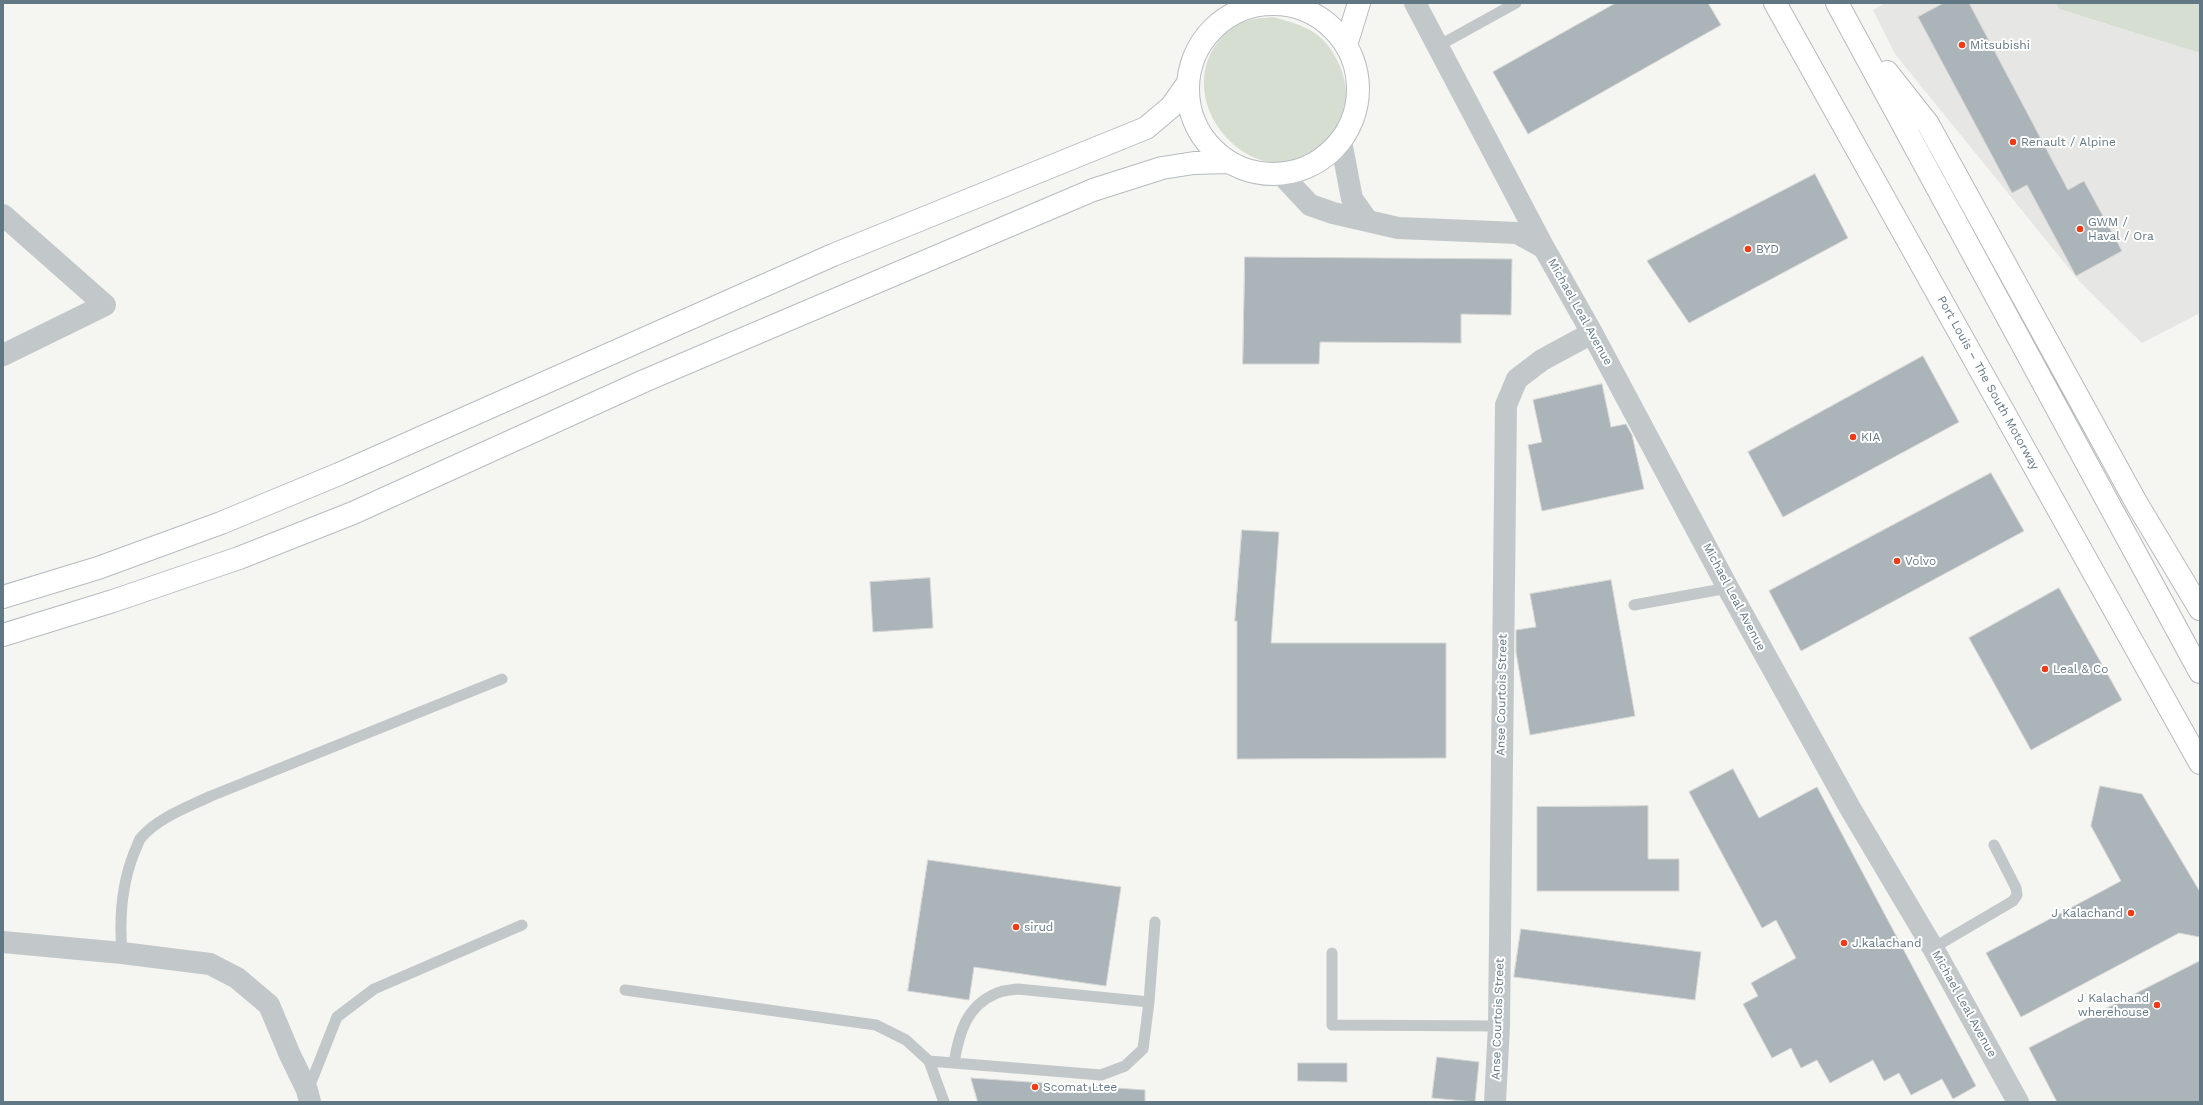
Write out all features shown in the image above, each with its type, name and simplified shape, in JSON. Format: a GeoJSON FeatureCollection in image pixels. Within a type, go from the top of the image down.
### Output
{"type":"FeatureCollection","features":[{"type":"Feature","properties":{"kind":"main road"},"geometry":{"type":"LineString","coordinates":[[1346,45],[1359,3]]}},
{"type":"Feature","properties":{"kind":"main road","name":"Port Louis – The South Motorway"},"geometry":{"type":"LineString","coordinates":[[1775,3],[2200,763]]}},
{"type":"Feature","properties":{"kind":"main road"},"geometry":{"type":"LineString","coordinates":[[3,597],[98,568],[220,523],[339,474],[833,255],[1146,128],[1171,107],[1188,83],[1197,54],[1204,40],[1220,23],[1240,11],[1262,5],[1287,4],[1304,10],[1321,19],[1335,31],[1346,45],[1355,64],[1358,84],[1357,104],[1352,123],[1341,141],[1324,157],[1304,169],[1281,174],[1253,172],[1228,162],[1210,147],[1197,128],[1189,106],[1188,83]]}},
{"type":"Feature","properties":{"kind":"main road"},"geometry":{"type":"LineString","coordinates":[[1842,11],[1928,124],[2137,504],[2200,609]]}},
{"type":"Feature","properties":{"kind":"main road"},"geometry":{"type":"LineString","coordinates":[[1842,11],[2200,672]]}},
{"type":"Feature","properties":{"kind":"main road"},"geometry":{"type":"LineString","coordinates":[[3,635],[113,601],[232,560],[353,513],[644,381],[1094,190],[1162,168],[1194,162],[1228,162]]}},
{"type":"Feature","properties":{"kind":"main road"},"geometry":{"type":"LineString","coordinates":[[2179,633],[2200,662]]}},
{"type":"Feature","properties":{"kind":"street"},"geometry":{"type":"LineString","coordinates":[[1415,3],[1544,248]]}},
{"type":"Feature","properties":{"kind":"street"},"geometry":{"type":"LineString","coordinates":[[1341,141],[1352,199],[1367,220]]}},
{"type":"Feature","properties":{"kind":"street","name":"Michael Leal Avenue"},"geometry":{"type":"LineString","coordinates":[[1281,174],[1310,205],[1333,214],[1367,220],[1398,228],[1517,233],[1544,248],[1592,333],[1728,588],[1850,808],[1932,948],[2018,1102]]}},
{"type":"Feature","properties":{"kind":"street"},"geometry":{"type":"LineString","coordinates":[[3,215],[105,305],[3,355]]}},
{"type":"Feature","properties":{"kind":"street","name":"Anse Courtois Street"},"geometry":{"type":"LineString","coordinates":[[1495,1102],[1499,1026],[1506,405],[1517,379],[1542,360],[1592,333]]}},
{"type":"Feature","properties":{"kind":"street"},"geometry":{"type":"LineString","coordinates":[[3,942],[122,953],[210,964],[237,978],[269,1005],[309,1096]]}},
{"type":"Feature","properties":{"kind":"lane"},"geometry":{"type":"LineString","coordinates":[[1438,46],[1516,3]]}},
{"type":"Feature","properties":{"kind":"lane"},"geometry":{"type":"LineString","coordinates":[[1634,605],[1728,588]]}},
{"type":"Feature","properties":{"kind":"lane"},"geometry":{"type":"LineString","coordinates":[[122,953],[120,929],[123,889],[131,862],[140,839],[165,818],[211,796],[502,679]]}},
{"type":"Feature","properties":{"kind":"lane"},"geometry":{"type":"LineString","coordinates":[[1932,948],[2013,901],[2017,895],[2016,888],[1994,845]]}},
{"type":"Feature","properties":{"kind":"lane"},"geometry":{"type":"LineString","coordinates":[[929,1061],[1101,1075],[1125,1066],[1143,1049],[1149,1002],[1155,922]]}},
{"type":"Feature","properties":{"kind":"lane"},"geometry":{"type":"LineString","coordinates":[[309,1096],[337,1017],[374,989],[522,925]]}},
{"type":"Feature","properties":{"kind":"lane"},"geometry":{"type":"LineString","coordinates":[[1332,952],[1332,1025],[1499,1026]]}},
{"type":"Feature","properties":{"kind":"lane"},"geometry":{"type":"LineString","coordinates":[[954,1063],[958,1034],[972,1010],[997,993],[1018,989],[1149,1002]]}},
{"type":"Feature","properties":{"kind":"lane"},"geometry":{"type":"LineString","coordinates":[[625,990],[876,1025],[906,1040],[929,1061],[944,1102]]}},
{"type":"Feature","properties":{"kind":"shaded area"},"geometry":{"type":"Polygon","coordinates":[[[1885,3],[2056,3],[2059,9],[2200,53],[2200,313],[2142,343],[2080,282],[1895,54],[1873,10],[1885,3]]]}},
{"type":"Feature","properties":{"kind":"shaded area"},"geometry":{"type":"Polygon","coordinates":[[[2056,3],[2200,3],[2200,53],[2059,9],[2056,3]]]}},
{"type":"Feature","properties":{"kind":"shaded area"},"geometry":{"type":"Polygon","coordinates":[[[1273,17],[1305,28],[1322,39],[1337,60],[1342,72],[1346,97],[1345,110],[1341,122],[1334,133],[1309,155],[1282,163],[1255,158],[1232,143],[1215,122],[1205,96],[1205,69],[1218,42],[1230,29],[1242,22],[1253,19],[1273,17]]]}},
{"type":"Feature","properties":{"kind":"building"},"geometry":{"type":"Polygon","coordinates":[[[1616,3],[1708,3],[1721,25],[1528,134],[1493,72],[1616,3]]]}},
{"type":"Feature","properties":{"kind":"building"},"geometry":{"type":"Polygon","coordinates":[[[1944,3],[1969,3],[2068,190],[2084,181],[2122,251],[2076,276],[2027,185],[2012,193],[1918,17],[1944,3]]]}},
{"type":"Feature","properties":{"kind":"building","name":"BYD"},"geometry":{"type":"Polygon","coordinates":[[[1815,174],[1848,238],[1689,323],[1647,261],[1815,174]]]}},
{"type":"Feature","properties":{"kind":"building"},"geometry":{"type":"Polygon","coordinates":[[[1245,257],[1512,259],[1511,315],[1461,314],[1461,343],[1320,342],[1319,364],[1243,364],[1245,257]]]}},
{"type":"Feature","properties":{"kind":"building","name":"KIA"},"geometry":{"type":"Polygon","coordinates":[[[1923,356],[1959,422],[1783,517],[1748,452],[1923,356]]]}},
{"type":"Feature","properties":{"kind":"building"},"geometry":{"type":"Polygon","coordinates":[[[1602,384],[1611,427],[1626,424],[1632,435],[1644,489],[1542,511],[1528,445],[1542,442],[1533,400],[1602,384]]]}},
{"type":"Feature","properties":{"kind":"building","name":"Volvo"},"geometry":{"type":"Polygon","coordinates":[[[1991,473],[2024,531],[1801,651],[1769,591],[1991,473]]]}},
{"type":"Feature","properties":{"kind":"building"},"geometry":{"type":"Polygon","coordinates":[[[1242,530],[1279,532],[1271,643],[1446,643],[1446,758],[1237,759],[1237,621],[1235,621],[1242,530]]]}},
{"type":"Feature","properties":{"kind":"building"},"geometry":{"type":"Polygon","coordinates":[[[930,578],[933,628],[873,632],[870,582],[930,578]]]}},
{"type":"Feature","properties":{"kind":"building"},"geometry":{"type":"Polygon","coordinates":[[[1611,580],[1635,716],[1530,735],[1516,652],[1516,630],[1536,627],[1530,594],[1611,580]]]}},
{"type":"Feature","properties":{"kind":"building","name":"Leal & Co"},"geometry":{"type":"Polygon","coordinates":[[[2059,588],[2122,700],[2031,750],[1969,638],[2059,588]]]}},
{"type":"Feature","properties":{"kind":"building","name":"J.kalachand"},"geometry":{"type":"Polygon","coordinates":[[[1733,769],[1759,818],[1817,787],[1976,1086],[1953,1099],[1942,1079],[1911,1095],[1899,1073],[1884,1081],[1873,1060],[1830,1083],[1817,1060],[1801,1068],[1791,1048],[1772,1058],[1743,1004],[1758,996],[1751,983],[1796,958],[1776,920],[1762,928],[1689,792],[1733,769]]]}},
{"type":"Feature","properties":{"kind":"building","name":"J Kalachand"},"geometry":{"type":"Polygon","coordinates":[[[2100,786],[2142,794],[2200,892],[2200,937],[2179,933],[2021,1017],[1986,953],[2121,881],[2091,826],[2100,786]]]}},
{"type":"Feature","properties":{"kind":"building"},"geometry":{"type":"Polygon","coordinates":[[[1648,806],[1648,859],[1679,859],[1679,891],[1537,891],[1537,807],[1648,806]]]}},
{"type":"Feature","properties":{"kind":"building","name":"sirud"},"geometry":{"type":"Polygon","coordinates":[[[928,860],[1121,887],[1106,986],[974,967],[969,1000],[908,991],[928,860]]]}},
{"type":"Feature","properties":{"kind":"building"},"geometry":{"type":"Polygon","coordinates":[[[1521,929],[1701,952],[1695,1000],[1514,977],[1521,929]]]}},
{"type":"Feature","properties":{"kind":"building","name":"J Kalachand wherehouse"},"geometry":{"type":"Polygon","coordinates":[[[2200,961],[2200,1102],[2057,1102],[2029,1048],[2200,961]]]}},
{"type":"Feature","properties":{"kind":"building"},"geometry":{"type":"Polygon","coordinates":[[[1437,1057],[1479,1062],[1475,1102],[1432,1098],[1437,1057]]]}},
{"type":"Feature","properties":{"kind":"building"},"geometry":{"type":"Polygon","coordinates":[[[1298,1063],[1347,1063],[1347,1082],[1298,1081],[1298,1063]]]}},
{"type":"Feature","properties":{"kind":"building","name":"Scomat Ltee"},"geometry":{"type":"Polygon","coordinates":[[[971,1078],[1145,1090],[1145,1102],[978,1102],[971,1078]]]}},
{"type":"Feature","properties":{"kind":"place","name":"Mitsubishi"},"geometry":{"type":"Point","coordinates":[1962,45]}},
{"type":"Feature","properties":{"kind":"place","name":"Renault / Alpine"},"geometry":{"type":"Point","coordinates":[2013,142]}},
{"type":"Feature","properties":{"kind":"place","name":"GWM / Haval / Ora"},"geometry":{"type":"Point","coordinates":[2080,229]}},
{"type":"Feature","properties":{"kind":"place","name":"BYD"},"geometry":{"type":"Point","coordinates":[1748,249]}},
{"type":"Feature","properties":{"kind":"place","name":"KIA"},"geometry":{"type":"Point","coordinates":[1853,437]}},
{"type":"Feature","properties":{"kind":"place","name":"Volvo"},"geometry":{"type":"Point","coordinates":[1897,561]}},
{"type":"Feature","properties":{"kind":"place","name":"Leal & Co"},"geometry":{"type":"Point","coordinates":[2045,669]}},
{"type":"Feature","properties":{"kind":"place","name":"J Kalachand"},"geometry":{"type":"Point","coordinates":[2131,913]}},
{"type":"Feature","properties":{"kind":"place","name":"sirud"},"geometry":{"type":"Point","coordinates":[1016,927]}},
{"type":"Feature","properties":{"kind":"place","name":"J.kalachand"},"geometry":{"type":"Point","coordinates":[1844,943]}},
{"type":"Feature","properties":{"kind":"place","name":"J Kalachand wherehouse"},"geometry":{"type":"Point","coordinates":[2157,1005]}},
{"type":"Feature","properties":{"kind":"place","name":"Scomat Ltee"},"geometry":{"type":"Point","coordinates":[1035,1087]}}]}
